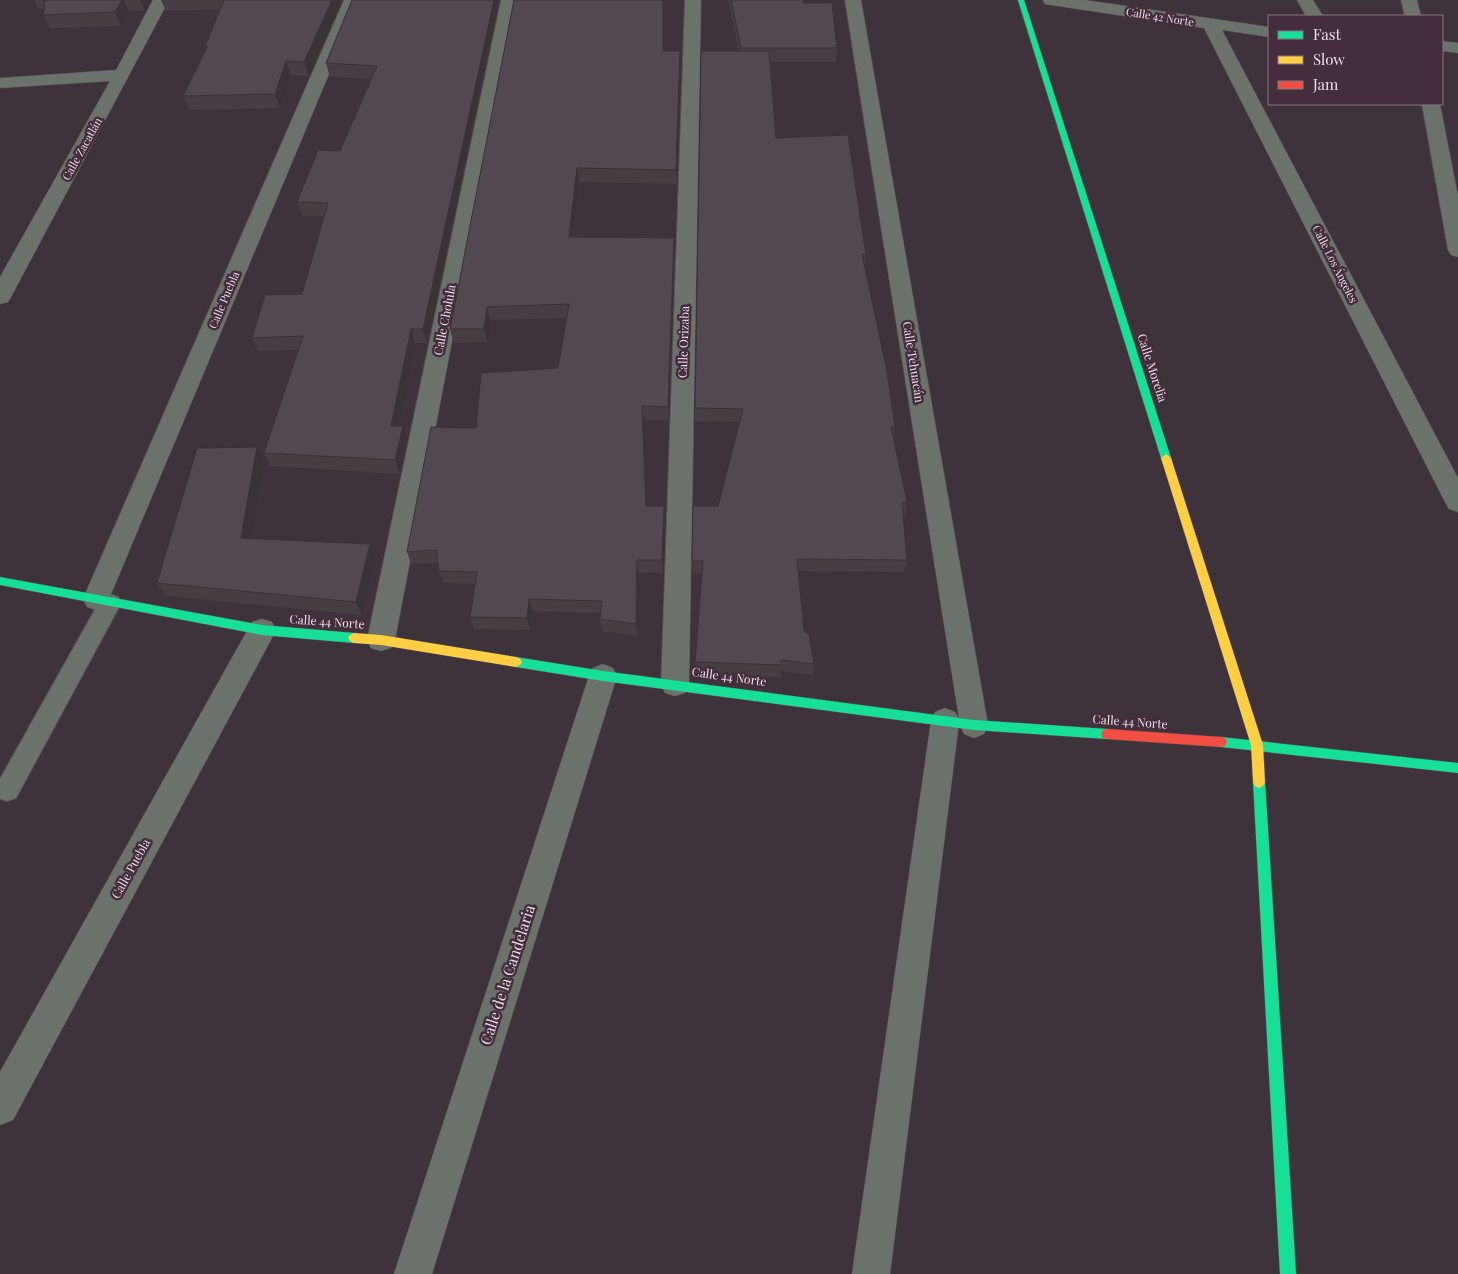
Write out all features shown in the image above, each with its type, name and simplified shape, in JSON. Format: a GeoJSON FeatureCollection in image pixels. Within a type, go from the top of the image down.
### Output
{"type":"FeatureCollection","features":[{"type":"Feature","properties":{"kind":"street","name":"Calle Zacatlán"},"geometry":{"type":"LineString","coordinates":[[0,297],[122,75],[160,0]]}},
{"type":"Feature","properties":{"kind":"street","name":"Calle Puebla"},"geometry":{"type":"LineString","coordinates":[[103,601],[352,0]]}},
{"type":"Feature","properties":{"kind":"street","name":"Calle Cholula"},"geometry":{"type":"LineString","coordinates":[[381,640],[509,0]]}},
{"type":"Feature","properties":{"kind":"street","name":"Calle Orizaba"},"geometry":{"type":"LineString","coordinates":[[675,684],[693,0]]}},
{"type":"Feature","properties":{"kind":"street","name":"Calle Tehuacán"},"geometry":{"type":"LineString","coordinates":[[853,0],[959,723],[871,1274]]}},
{"type":"Feature","properties":{"kind":"street","name":"Calle Morelia"},"geometry":{"type":"LineString","coordinates":[[1021,0],[1257,745],[1288,1274]]}},
{"type":"Feature","properties":{"kind":"street","name":"Calle 42 Norte"},"geometry":{"type":"LineString","coordinates":[[1051,0],[1130,7],[1211,26],[1268,32]]}},
{"type":"Feature","properties":{"kind":"street"},"geometry":{"type":"LineString","coordinates":[[1306,0],[1314,15]]}},
{"type":"Feature","properties":{"kind":"street"},"geometry":{"type":"LineString","coordinates":[[1409,0],[1413,15]]}},
{"type":"Feature","properties":{"kind":"street","name":"Calle Los Ángeles"},"geometry":{"type":"LineString","coordinates":[[1211,26],[1458,502]]}},
{"type":"Feature","properties":{"kind":"street"},"geometry":{"type":"LineString","coordinates":[[1443,46],[1458,48]]}},
{"type":"Feature","properties":{"kind":"street"},"geometry":{"type":"LineString","coordinates":[[0,83],[122,75]]}},
{"type":"Feature","properties":{"kind":"street"},"geometry":{"type":"LineString","coordinates":[[1431,105],[1458,250]]}},
{"type":"Feature","properties":{"kind":"street","name":"Calle 44 Norte"},"geometry":{"type":"LineString","coordinates":[[0,581],[262,630],[381,640],[603,676],[959,723],[1257,745],[1458,768]]}},
{"type":"Feature","properties":{"kind":"street","name":"Calle Puebla"},"geometry":{"type":"LineString","coordinates":[[0,1107],[262,630]]}},
{"type":"Feature","properties":{"kind":"street","name":"Calle de la Candelaria"},"geometry":{"type":"LineString","coordinates":[[413,1274],[603,676]]}},
{"type":"Feature","properties":{"kind":"lane"},"geometry":{"type":"LineString","coordinates":[[7,790],[103,601]]}},
{"type":"Feature","properties":{"kind":"building"},"geometry":{"type":"Polygon","coordinates":[[[45,0],[122,0],[115,12],[43,15],[45,0]]]}},
{"type":"Feature","properties":{"kind":"building"},"geometry":{"type":"Polygon","coordinates":[[[224,0],[332,0],[304,62],[286,61],[275,94],[183,96],[208,46],[205,46],[224,0]]]}},
{"type":"Feature","properties":{"kind":"building"},"geometry":{"type":"Polygon","coordinates":[[[352,0],[494,0],[423,329],[411,329],[391,426],[403,426],[395,460],[264,453],[303,336],[252,338],[265,295],[302,294],[328,203],[297,202],[318,150],[340,151],[377,66],[326,63],[352,0]]]}},
{"type":"Feature","properties":{"kind":"building"},"geometry":{"type":"Polygon","coordinates":[[[514,0],[663,0],[663,51],[680,51],[676,170],[577,168],[569,237],[674,238],[668,407],[642,406],[646,506],[664,506],[662,560],[637,560],[636,624],[600,619],[602,601],[529,599],[527,618],[470,617],[477,572],[439,571],[436,550],[407,552],[431,427],[476,428],[481,373],[558,368],[569,304],[487,307],[484,329],[450,329],[514,0]]]}},
{"type":"Feature","properties":{"kind":"building"},"geometry":{"type":"Polygon","coordinates":[[[731,0],[804,0],[803,3],[832,3],[837,48],[741,48],[731,0]]]}},
{"type":"Feature","properties":{"kind":"building"},"geometry":{"type":"Polygon","coordinates":[[[701,51],[769,51],[776,138],[848,135],[866,255],[862,254],[887,371],[895,427],[891,427],[907,502],[902,502],[907,560],[797,559],[804,631],[809,634],[814,664],[781,660],[781,665],[695,662],[703,561],[692,561],[693,506],[718,506],[743,409],[695,408],[701,51]]]}},
{"type":"Feature","properties":{"kind":"building"},"geometry":{"type":"Polygon","coordinates":[[[257,447],[241,538],[370,544],[356,602],[157,583],[197,448],[257,447]]]}},
{"type":"Feature","properties":{"kind":"traffic: fast"},"geometry":{"type":"LineString","coordinates":[[1021,0],[1166,458]]}},
{"type":"Feature","properties":{"kind":"traffic: fast"},"geometry":{"type":"LineString","coordinates":[[0,581],[262,630],[354,638]]}},
{"type":"Feature","properties":{"kind":"traffic: fast"},"geometry":{"type":"LineString","coordinates":[[516,662],[603,676],[974,725],[1107,734]]}},
{"type":"Feature","properties":{"kind":"traffic: fast"},"geometry":{"type":"LineString","coordinates":[[1221,742],[1458,768]]}},
{"type":"Feature","properties":{"kind":"traffic: fast"},"geometry":{"type":"LineString","coordinates":[[1259,782],[1288,1274]]}},
{"type":"Feature","properties":{"kind":"traffic: slow"},"geometry":{"type":"LineString","coordinates":[[1166,458],[1257,745],[1259,782]]}},
{"type":"Feature","properties":{"kind":"traffic: slow"},"geometry":{"type":"LineString","coordinates":[[354,638],[381,640],[516,662]]}},
{"type":"Feature","properties":{"kind":"traffic: jam"},"geometry":{"type":"LineString","coordinates":[[1107,734],[1221,742]]}}]}
